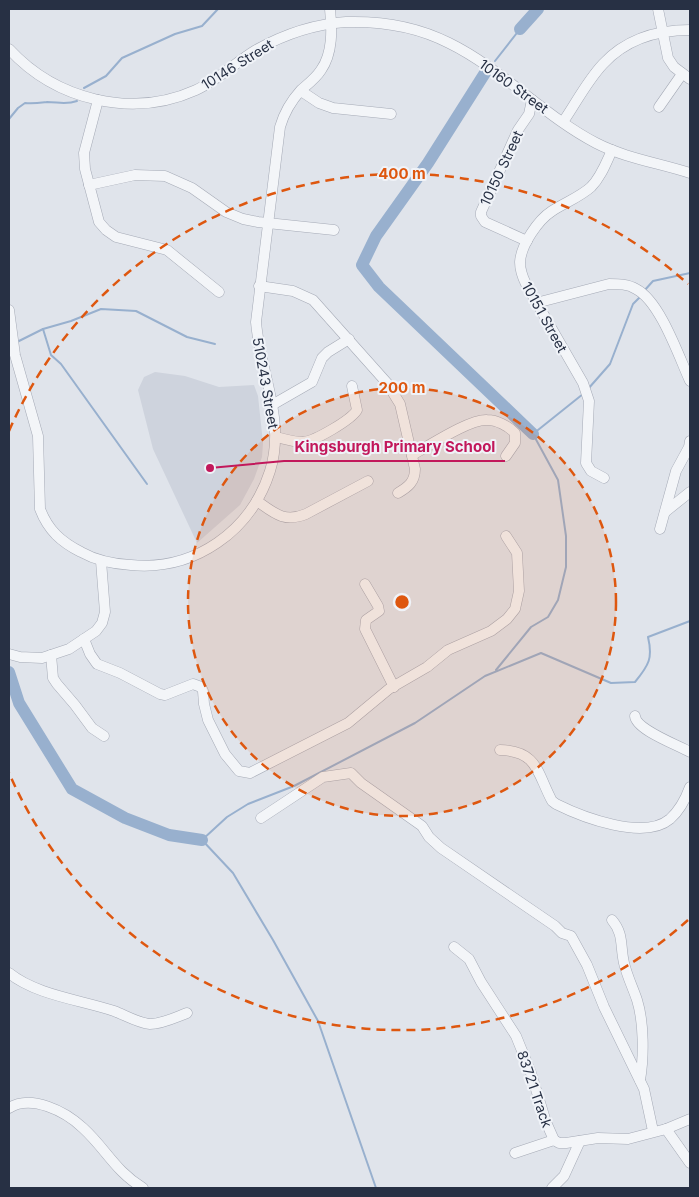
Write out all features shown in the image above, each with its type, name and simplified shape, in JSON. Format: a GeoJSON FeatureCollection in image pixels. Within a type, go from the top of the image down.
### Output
{"type":"FeatureCollection","features":[{"type":"Feature","properties":{"kind":"street","name":"510243 Street"},"geometry":{"type":"LineString","coordinates":[[9,310],[15,355],[38,436],[39,498],[44,519],[52,533],[68,545],[101,561],[147,567],[166,565],[185,559],[208,549],[227,536],[244,519],[257,501],[270,469],[276,437],[272,406],[257,334],[257,309],[280,127],[287,109],[324,64],[330,47],[330,9]]}},
{"type":"Feature","properties":{"kind":"street"},"geometry":{"type":"LineString","coordinates":[[658,9],[668,58],[686,76],[659,107]]}},
{"type":"Feature","properties":{"kind":"street","name":"10146 Street"},"geometry":{"type":"LineString","coordinates":[[9,49],[23,64],[54,85],[80,96],[135,104],[184,94],[213,80],[256,50],[274,41],[307,29],[331,23]]}},
{"type":"Feature","properties":{"kind":"street","name":"10160 Street"},"geometry":{"type":"LineString","coordinates":[[331,23],[382,23],[417,30],[432,36],[464,51],[562,122],[589,139],[612,150],[690,173]]}},
{"type":"Feature","properties":{"kind":"street"},"geometry":{"type":"LineString","coordinates":[[562,122],[610,56],[637,39],[662,31],[690,30]]}},
{"type":"Feature","properties":{"kind":"street"},"geometry":{"type":"LineString","coordinates":[[301,91],[319,103],[333,108],[391,114]]}},
{"type":"Feature","properties":{"kind":"street"},"geometry":{"type":"LineString","coordinates":[[98,100],[84,152],[89,185],[99,222],[116,237],[167,250],[219,292]]}},
{"type":"Feature","properties":{"kind":"street","name":"10150 Street"},"geometry":{"type":"LineString","coordinates":[[527,241],[488,224],[482,219],[481,212],[518,130],[529,114],[532,100]]}},
{"type":"Feature","properties":{"kind":"street","name":"10151 Street"},"geometry":{"type":"LineString","coordinates":[[604,478],[591,471],[586,463],[589,412],[586,390],[526,284],[520,269],[520,261],[527,241],[534,230],[545,217],[590,188],[600,174],[612,150]]}},
{"type":"Feature","properties":{"kind":"street"},"geometry":{"type":"LineString","coordinates":[[89,185],[136,175],[165,176],[192,188],[216,206],[249,221],[334,230]]}},
{"type":"Feature","properties":{"kind":"street"},"geometry":{"type":"LineString","coordinates":[[536,303],[610,284],[620,284],[636,289],[649,301],[660,316],[686,361],[690,381]]}},
{"type":"Feature","properties":{"kind":"street"},"geometry":{"type":"LineString","coordinates":[[260,286],[293,291],[313,300],[349,339],[397,397],[403,414],[415,477],[412,483],[398,493]]}},
{"type":"Feature","properties":{"kind":"street"},"geometry":{"type":"LineString","coordinates":[[272,406],[312,382],[322,358],[349,339]]}},
{"type":"Feature","properties":{"kind":"street"},"geometry":{"type":"LineString","coordinates":[[276,437],[298,442],[306,441],[345,422],[357,410],[352,386]]}},
{"type":"Feature","properties":{"kind":"street"},"geometry":{"type":"LineString","coordinates":[[412,455],[468,425],[486,420],[496,422],[515,433],[515,443],[506,456]]}},
{"type":"Feature","properties":{"kind":"street"},"geometry":{"type":"LineString","coordinates":[[660,529],[676,471],[689,447],[690,440]]}},
{"type":"Feature","properties":{"kind":"street"},"geometry":{"type":"LineString","coordinates":[[257,501],[276,514],[286,518],[295,518],[368,481]]}},
{"type":"Feature","properties":{"kind":"street"},"geometry":{"type":"LineString","coordinates":[[665,512],[690,492]]}},
{"type":"Feature","properties":{"kind":"street"},"geometry":{"type":"LineString","coordinates":[[84,639],[90,654],[98,664],[160,694],[165,695],[193,684],[201,687],[204,690],[204,704],[208,720],[225,754],[239,771],[245,773],[253,772],[348,723],[394,687],[427,667],[448,650],[491,631],[511,614],[518,597],[518,556],[506,536]]}},
{"type":"Feature","properties":{"kind":"street"},"geometry":{"type":"LineString","coordinates":[[9,654],[32,659],[42,658],[69,648],[96,632],[106,612],[101,561]]}},
{"type":"Feature","properties":{"kind":"street"},"geometry":{"type":"LineString","coordinates":[[365,584],[379,611],[366,620],[364,629],[394,687]]}},
{"type":"Feature","properties":{"kind":"street"},"geometry":{"type":"LineString","coordinates":[[51,655],[53,678],[92,728],[104,736]]}},
{"type":"Feature","properties":{"kind":"street"},"geometry":{"type":"LineString","coordinates":[[635,716],[636,722],[640,725],[690,752]]}},
{"type":"Feature","properties":{"kind":"street"},"geometry":{"type":"LineString","coordinates":[[500,750],[520,753],[531,760],[556,804],[624,827],[651,827],[669,820],[684,801],[690,787]]}},
{"type":"Feature","properties":{"kind":"street"},"geometry":{"type":"LineString","coordinates":[[261,818],[323,777],[351,773],[361,784],[422,826],[429,837],[441,848],[562,932],[571,936],[587,965],[604,1007],[644,1088],[652,1131]]}},
{"type":"Feature","properties":{"kind":"street"},"geometry":{"type":"LineString","coordinates":[[612,920],[620,933],[625,967],[638,1002],[642,1041],[640,1080]]}},
{"type":"Feature","properties":{"kind":"street","name":"83721 Track"},"geometry":{"type":"LineString","coordinates":[[454,948],[469,958],[481,982],[516,1036],[554,1140],[559,1143],[598,1138],[642,1136],[690,1119]]}},
{"type":"Feature","properties":{"kind":"street"},"geometry":{"type":"LineString","coordinates":[[9,973],[20,981],[38,989],[113,1011],[148,1024],[158,1023],[187,1013]]}},
{"type":"Feature","properties":{"kind":"street"},"geometry":{"type":"LineString","coordinates":[[9,1108],[22,1102],[40,1104],[82,1126],[122,1173],[143,1188]]}},
{"type":"Feature","properties":{"kind":"street"},"geometry":{"type":"LineString","coordinates":[[666,1129],[690,1163]]}},
{"type":"Feature","properties":{"kind":"street"},"geometry":{"type":"LineString","coordinates":[[516,1153],[554,1140]]}},
{"type":"Feature","properties":{"kind":"street"},"geometry":{"type":"LineString","coordinates":[[552,1188],[564,1176],[580,1141]]}},
{"type":"Feature","properties":{"kind":"shaded area"},"geometry":{"type":"Polygon","coordinates":[[[155,372],[185,376],[219,387],[254,385],[258,396],[263,443],[262,457],[254,479],[240,505],[197,543],[153,449],[138,390],[144,377],[155,372]]]}},
{"type":"Feature","properties":{"kind":"waterway"},"geometry":{"type":"LineString","coordinates":[[84,88],[106,76],[122,58],[175,34],[202,26],[218,9]]}},
{"type":"Feature","properties":{"kind":"waterway"},"geometry":{"type":"LineString","coordinates":[[520,29],[538,9]]}},
{"type":"Feature","properties":{"kind":"waterway"},"geometry":{"type":"LineString","coordinates":[[495,61],[520,29]]}},
{"type":"Feature","properties":{"kind":"waterway"},"geometry":{"type":"LineString","coordinates":[[485,73],[428,163],[376,236],[362,265],[379,287],[533,434]]}},
{"type":"Feature","properties":{"kind":"waterway"},"geometry":{"type":"LineString","coordinates":[[9,119],[25,103],[66,103],[77,101]]}},
{"type":"Feature","properties":{"kind":"waterway"},"geometry":{"type":"LineString","coordinates":[[644,291],[653,281],[690,273]]}},
{"type":"Feature","properties":{"kind":"waterway"},"geometry":{"type":"LineString","coordinates":[[588,389],[610,364],[633,304],[640,297]]}},
{"type":"Feature","properties":{"kind":"waterway"},"geometry":{"type":"LineString","coordinates":[[17,342],[43,329],[71,321],[101,309],[136,311],[187,337],[215,344]]}},
{"type":"Feature","properties":{"kind":"waterway"},"geometry":{"type":"LineString","coordinates":[[43,329],[51,355],[61,364],[147,484]]}},
{"type":"Feature","properties":{"kind":"waterway"},"geometry":{"type":"LineString","coordinates":[[496,670],[531,627],[548,617],[558,600],[566,567],[566,536],[558,480],[533,434],[583,394]]}},
{"type":"Feature","properties":{"kind":"waterway"},"geometry":{"type":"LineString","coordinates":[[376,1188],[318,1021],[233,873],[202,840],[227,817],[248,804],[294,786],[415,723],[485,676],[541,653],[611,683],[635,682],[649,661],[648,637],[690,621]]}},
{"type":"Feature","properties":{"kind":"waterway"},"geometry":{"type":"LineString","coordinates":[[9,672],[19,703],[72,789],[125,818],[169,835],[202,840]]}},
{"type":"Feature","properties":{"kind":"place","name":"Kingsburgh Primary School"},"geometry":{"type":"Point","coordinates":[210,468]}}]}
